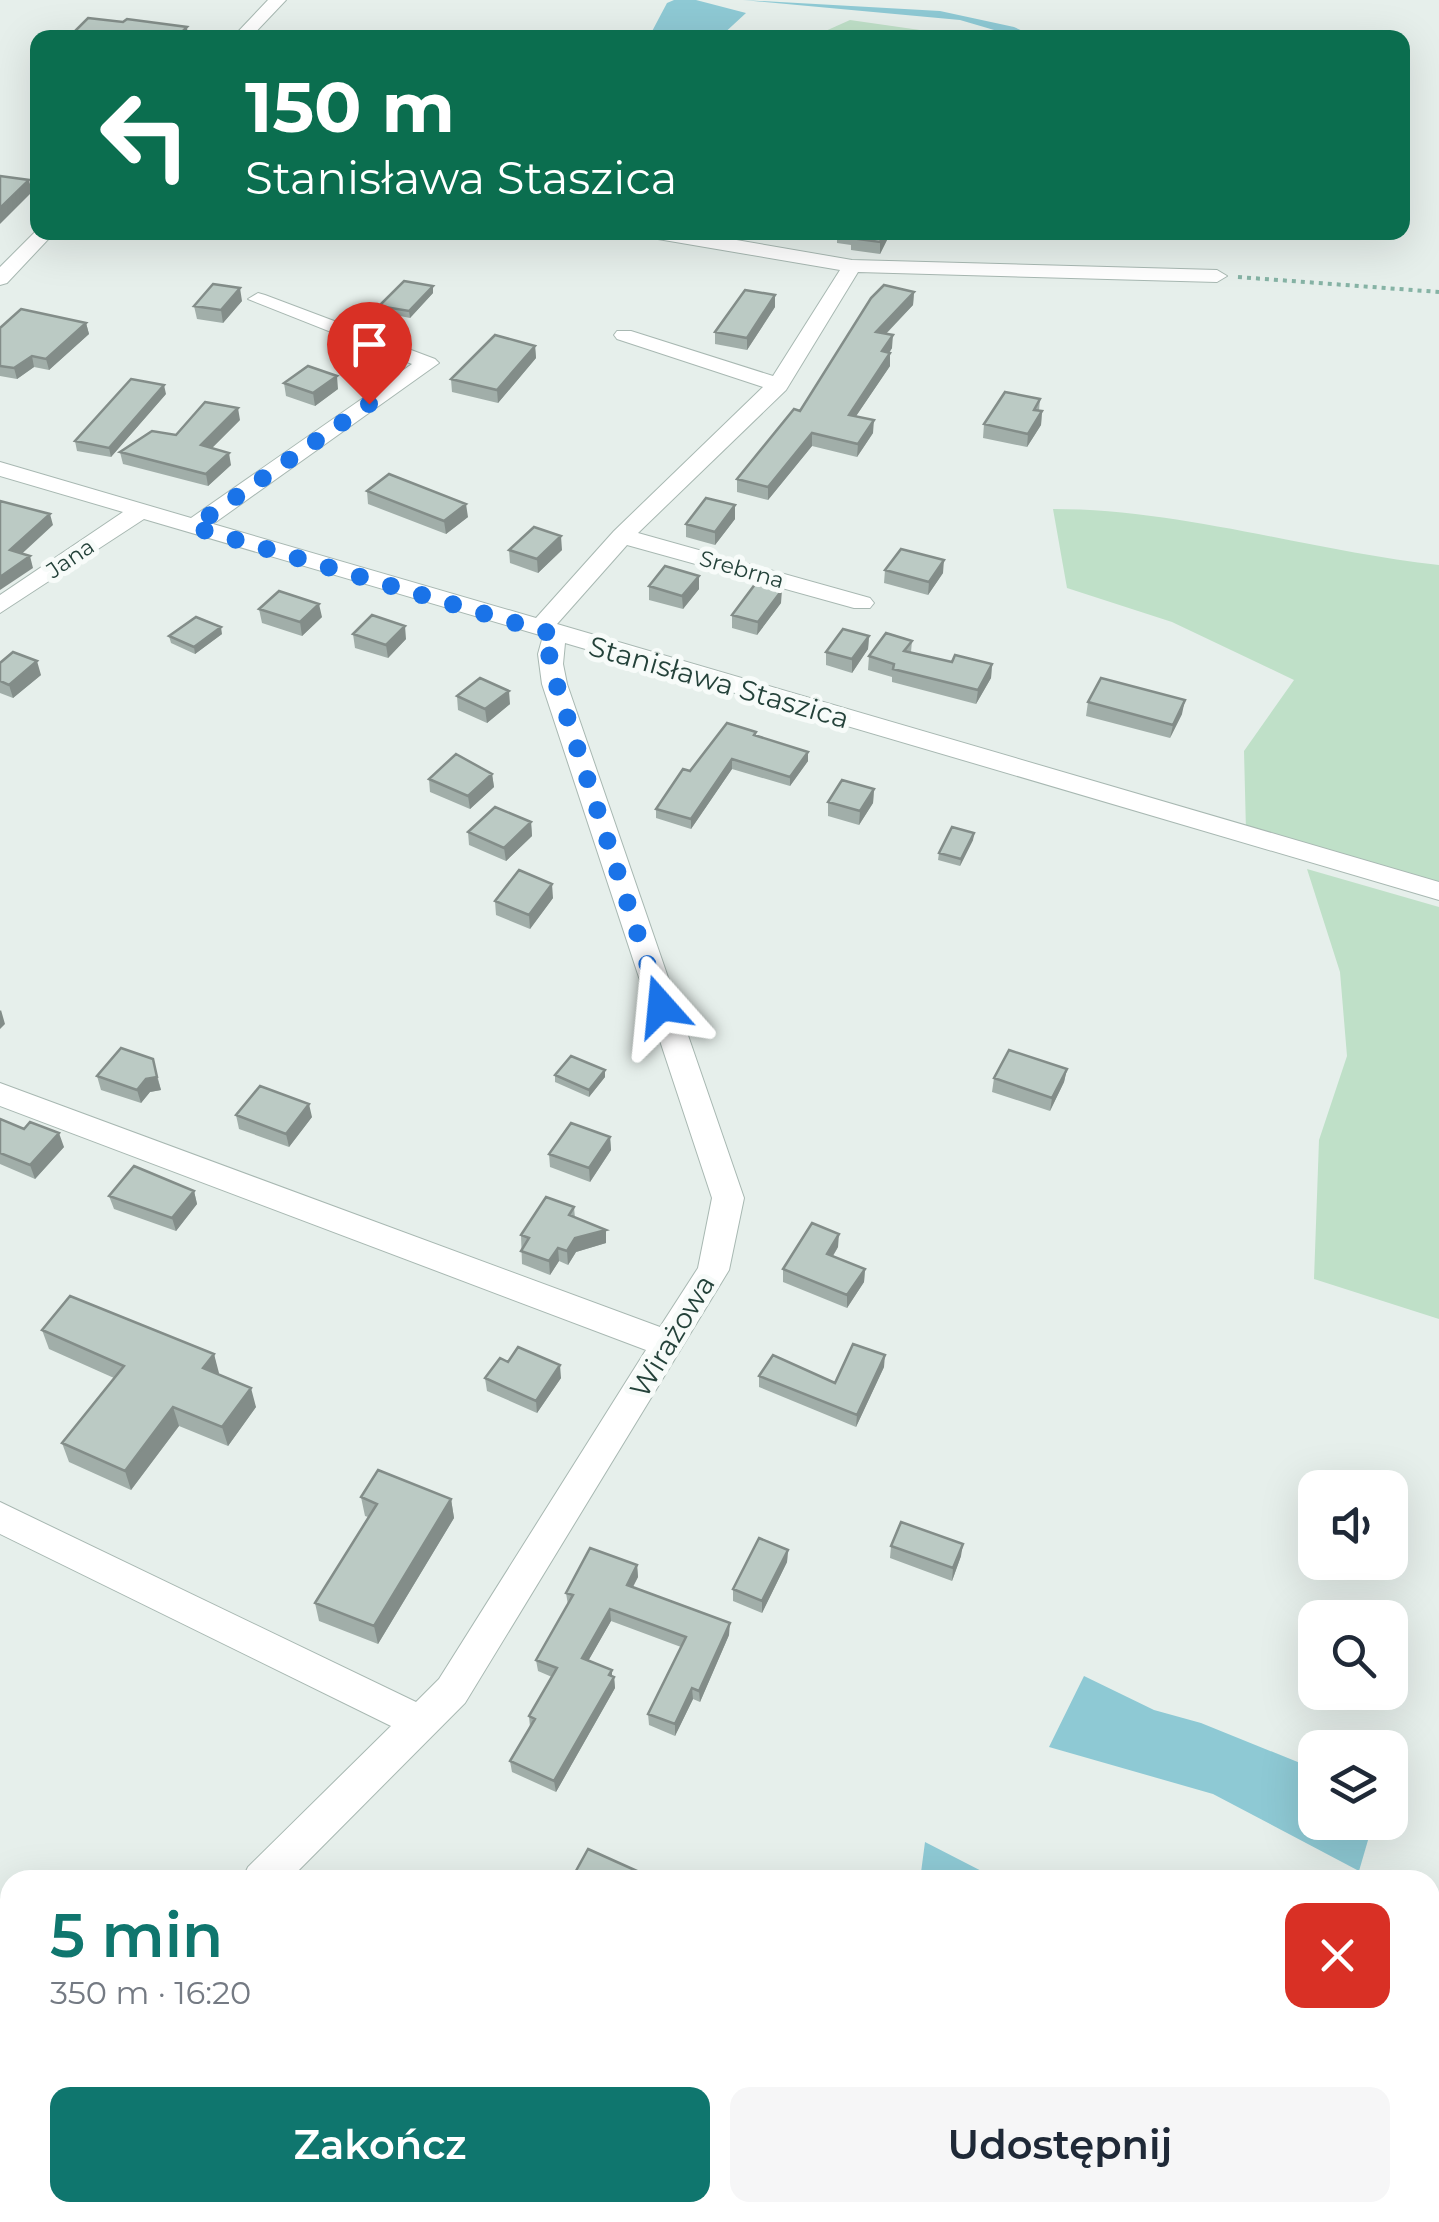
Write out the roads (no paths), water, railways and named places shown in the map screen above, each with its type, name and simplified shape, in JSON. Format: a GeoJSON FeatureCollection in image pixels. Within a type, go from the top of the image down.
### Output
{"type":"FeatureCollection","features":[{"type":"Feature","properties":{"kind":"street"},"geometry":{"type":"LineString","coordinates":[[248,30],[278,0]]}},
{"type":"Feature","properties":{"kind":"street"},"geometry":{"type":"LineString","coordinates":[[0,279],[38,240]]}},
{"type":"Feature","properties":{"kind":"street"},"geometry":{"type":"LineString","coordinates":[[699,240],[852,266],[1217,276]]}},
{"type":"Feature","properties":{"kind":"street"},"geometry":{"type":"LineString","coordinates":[[547,632],[622,536],[778,385],[852,266]]}},
{"type":"Feature","properties":{"kind":"street"},"geometry":{"type":"LineString","coordinates":[[193,527],[428,362],[258,300]]}},
{"type":"Feature","properties":{"kind":"street"},"geometry":{"type":"LineString","coordinates":[[624,336],[778,385]]}},
{"type":"Feature","properties":{"kind":"street","name":"Stanisława Staszica"},"geometry":{"type":"LineString","coordinates":[[0,469],[1439,892]]}},
{"type":"Feature","properties":{"kind":"street","name":"Jana"},"geometry":{"type":"LineString","coordinates":[[0,606],[140,511]]}},
{"type":"Feature","properties":{"kind":"street","name":"Srebrna"},"geometry":{"type":"LineString","coordinates":[[622,536],[862,603]]}},
{"type":"Feature","properties":{"kind":"street","name":"Wirażowa"},"geometry":{"type":"LineString","coordinates":[[272,1870],[452,1691],[713,1270],[728,1198],[565,714],[549,661],[547,632]]}},
{"type":"Feature","properties":{"kind":"street"},"geometry":{"type":"LineString","coordinates":[[0,1094],[668,1344]]}},
{"type":"Feature","properties":{"kind":"street"},"geometry":{"type":"LineString","coordinates":[[0,1517],[420,1722]]}},
{"type":"Feature","properties":{"kind":"water"},"geometry":{"type":"Polygon","coordinates":[[[696,0],[746,13],[728,30],[653,30],[667,3],[696,0]]]}},
{"type":"Feature","properties":{"kind":"water"},"geometry":{"type":"Polygon","coordinates":[[[743,0],[940,11],[1021,30],[994,30],[960,20],[743,0]]]}},
{"type":"Feature","properties":{"kind":"water"},"geometry":{"type":"Polygon","coordinates":[[[1084,1676],[1154,1710],[1201,1723],[1298,1762],[1298,1839],[1213,1794],[1049,1747],[1084,1676]]]}},
{"type":"Feature","properties":{"kind":"water"},"geometry":{"type":"Polygon","coordinates":[[[1300,1840],[1368,1840],[1357,1870],[1300,1840]]]}},
{"type":"Feature","properties":{"kind":"water"},"geometry":{"type":"Polygon","coordinates":[[[925,1842],[980,1870],[921,1870],[925,1842]]]}}]}
